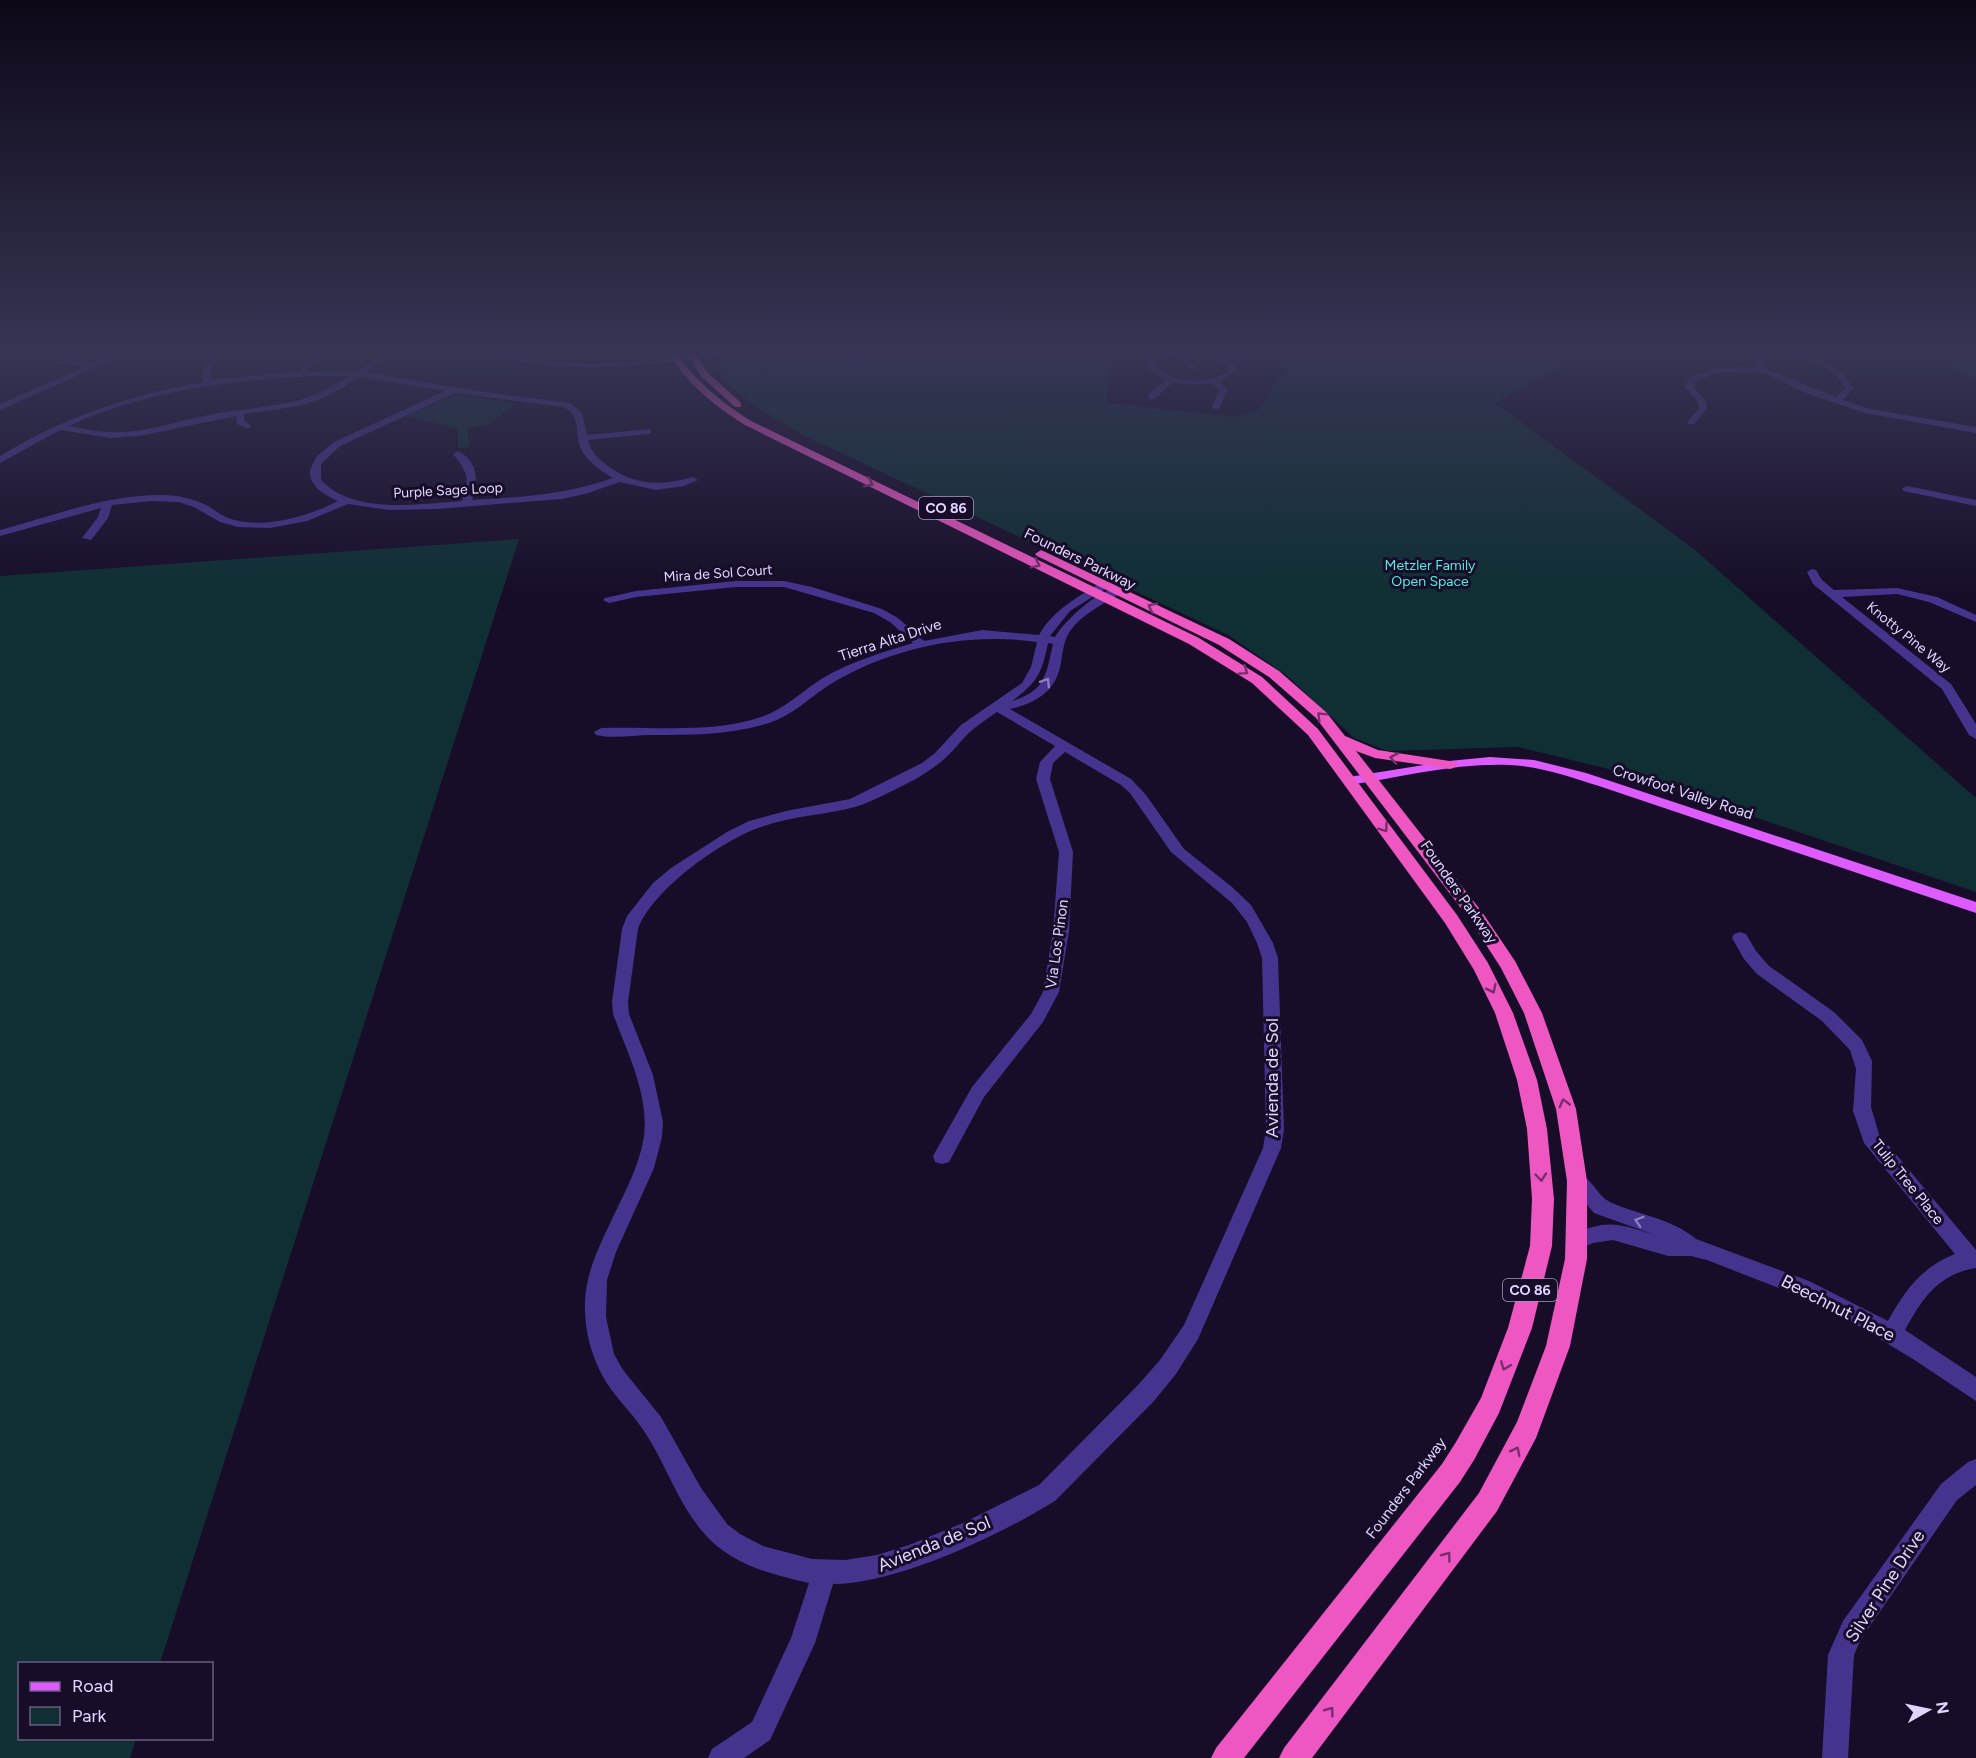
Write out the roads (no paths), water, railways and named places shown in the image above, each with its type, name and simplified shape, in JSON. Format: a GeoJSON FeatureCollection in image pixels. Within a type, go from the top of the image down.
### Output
{"type":"FeatureCollection","features":[{"type":"Feature","properties":{"kind":"highway","name":"Founders Parkway"},"geometry":{"type":"LineString","coordinates":[[763,430],[1106,591],[1224,642],[1258,663],[1321,715],[1341,739],[1360,780],[1482,968],[1504,1013],[1534,1105],[1543,1199],[1540,1246],[1520,1328],[1490,1405],[1460,1459],[1226,1758]]}},
{"type":"Feature","properties":{"kind":"highway","name":"Founders Parkway"},"geometry":{"type":"LineString","coordinates":[[780,430],[1106,591],[1209,649],[1257,680],[1360,780],[1476,916],[1509,966],[1550,1057],[1566,1109],[1576,1181],[1576,1259],[1558,1346],[1527,1429],[1488,1502],[1294,1758]]}},
{"type":"Feature","properties":{"kind":"highway"},"geometry":{"type":"LineString","coordinates":[[1341,739],[1375,754],[1451,765]]}},
{"type":"Feature","properties":{"kind":"main road","name":"Crowfoot Valley Road"},"geometry":{"type":"LineString","coordinates":[[1360,780],[1478,761],[1511,761],[1542,766],[1604,783],[1976,908]]}},
{"type":"Feature","properties":{"kind":"street"},"geometry":{"type":"LineString","coordinates":[[0,460],[18,448],[55,430]]}},
{"type":"Feature","properties":{"kind":"street"},"geometry":{"type":"LineString","coordinates":[[79,430],[126,435],[151,430]]}},
{"type":"Feature","properties":{"kind":"street","name":"Purple Sage Loop"},"geometry":{"type":"LineString","coordinates":[[366,430],[326,453],[315,468],[314,476],[324,491],[347,501],[401,507],[570,495],[618,479]]}},
{"type":"Feature","properties":{"kind":"street"},"geometry":{"type":"LineString","coordinates":[[582,430],[586,449],[618,479],[631,484],[661,488],[675,487],[693,480]]}},
{"type":"Feature","properties":{"kind":"street"},"geometry":{"type":"LineString","coordinates":[[583,438],[648,431]]}},
{"type":"Feature","properties":{"kind":"street"},"geometry":{"type":"LineString","coordinates":[[458,454],[472,469],[474,476],[466,503]]}},
{"type":"Feature","properties":{"kind":"street"},"geometry":{"type":"LineString","coordinates":[[1907,489],[1976,503]]}},
{"type":"Feature","properties":{"kind":"street"},"geometry":{"type":"LineString","coordinates":[[0,533],[108,502],[148,498],[183,500],[202,506],[224,520],[256,524],[281,523],[310,516],[347,501]]}},
{"type":"Feature","properties":{"kind":"street"},"geometry":{"type":"LineString","coordinates":[[87,538],[104,518],[108,502]]}},
{"type":"Feature","properties":{"kind":"street","name":"Knotty Pine Way"},"geometry":{"type":"LineString","coordinates":[[1812,572],[1817,582],[1831,594],[1947,687],[1976,735]]}},
{"type":"Feature","properties":{"kind":"street","name":"Mira de Sol Court"},"geometry":{"type":"LineString","coordinates":[[609,600],[636,594],[736,584],[784,584],[808,589],[878,611],[894,620],[922,645]]}},
{"type":"Feature","properties":{"kind":"street","name":"Avienda de Sol"},"geometry":{"type":"LineString","coordinates":[[997,707],[1126,782],[1137,791],[1145,799],[1176,849],[1241,902],[1260,929],[1270,958],[1275,1130],[1272,1148],[1191,1332],[1168,1367],[1146,1393],[1047,1493],[1022,1507],[891,1564],[870,1570],[823,1573],[804,1571],[762,1559],[738,1547],[720,1533],[707,1518],[680,1475],[655,1427],[608,1366],[599,1342],[596,1326],[596,1288],[601,1266],[642,1173],[653,1135],[652,1103],[621,1014],[620,1002],[630,929],[635,916],[658,886],[676,871],[732,834],[772,818],[853,803],[927,766],[940,756],[966,728],[997,707],[1021,691],[1032,678],[1043,639],[1059,616],[1106,591]]}},
{"type":"Feature","properties":{"kind":"street","name":"Avienda de Sol"},"geometry":{"type":"LineString","coordinates":[[997,707],[1027,702],[1039,693],[1054,670],[1059,641],[1072,622],[1106,591]]}},
{"type":"Feature","properties":{"kind":"street"},"geometry":{"type":"LineString","coordinates":[[1831,594],[1897,591],[1933,599],[1976,619]]}},
{"type":"Feature","properties":{"kind":"street","name":"Tierra Alta Drive"},"geometry":{"type":"LineString","coordinates":[[601,732],[719,729],[760,722],[789,709],[838,675],[922,645],[958,636],[981,634],[1059,641]]}},
{"type":"Feature","properties":{"kind":"street","name":"Via Los Pinon"},"geometry":{"type":"LineString","coordinates":[[942,1156],[978,1092],[1037,1018],[1051,992],[1060,931],[1066,852],[1043,779],[1047,762],[1063,746]]}},
{"type":"Feature","properties":{"kind":"street","name":"Tulip Tree Place"},"geometry":{"type":"LineString","coordinates":[[1740,938],[1746,952],[1756,965],[1829,1016],[1857,1046],[1865,1061],[1866,1077],[1862,1108],[1871,1138],[1974,1259]]}},
{"type":"Feature","properties":{"kind":"street","name":"Beechnut Place"},"geometry":{"type":"LineString","coordinates":[[1576,1181],[1601,1207],[1674,1233],[1691,1247]]}},
{"type":"Feature","properties":{"kind":"street","name":"Beechnut Place"},"geometry":{"type":"LineString","coordinates":[[1577,1241],[1610,1230],[1669,1247],[1691,1247],[1804,1287],[1892,1335],[1954,1373],[1976,1390]]}},
{"type":"Feature","properties":{"kind":"street"},"geometry":{"type":"LineString","coordinates":[[1892,1335],[1907,1304],[1923,1284],[1952,1264],[1974,1259]]}},
{"type":"Feature","properties":{"kind":"street","name":"Silver Pine Drive"},"geometry":{"type":"LineString","coordinates":[[1835,1758],[1841,1655],[1852,1630],[1904,1553],[1950,1492],[1976,1470]]}},
{"type":"Feature","properties":{"kind":"street"},"geometry":{"type":"LineString","coordinates":[[721,1758],[760,1731],[802,1643],[815,1607],[823,1573]]}},
{"type":"Feature","properties":{"kind":"park label","name":"Metzler Family Open Space"},"geometry":{"type":"Point","coordinates":[1430,574]}}]}
